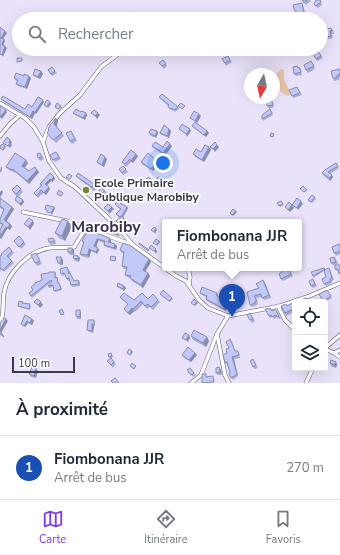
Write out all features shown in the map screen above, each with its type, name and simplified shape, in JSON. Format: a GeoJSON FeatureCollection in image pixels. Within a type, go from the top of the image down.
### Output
{"type":"FeatureCollection","features":[{"type":"Feature","properties":{"kind":"street"},"geometry":{"type":"LineString","coordinates":[[43,142],[49,127],[60,113],[80,95],[101,67],[116,56]]}},
{"type":"Feature","properties":{"kind":"street"},"geometry":{"type":"LineString","coordinates":[[0,103],[20,115],[34,127],[43,142],[49,162],[61,178],[75,187],[108,218],[133,245],[162,266]]}},
{"type":"Feature","properties":{"kind":"street"},"geometry":{"type":"LineString","coordinates":[[0,136],[20,115]]}},
{"type":"Feature","properties":{"kind":"street"},"geometry":{"type":"LineString","coordinates":[[23,212],[67,221],[133,245]]}},
{"type":"Feature","properties":{"kind":"street"},"geometry":{"type":"LineString","coordinates":[[0,323],[4,310],[4,293],[6,284],[12,272],[21,262],[41,250],[49,248],[74,247],[86,228]]}},
{"type":"Feature","properties":{"kind":"street"},"geometry":{"type":"LineString","coordinates":[[169,271],[186,281],[199,300],[208,308],[228,316],[278,306],[307,297],[340,283]]}},
{"type":"Feature","properties":{"kind":"street"},"geometry":{"type":"LineString","coordinates":[[189,271],[189,285]]}},
{"type":"Feature","properties":{"kind":"street"},"geometry":{"type":"LineString","coordinates":[[278,306],[285,320],[292,327]]}},
{"type":"Feature","properties":{"kind":"street"},"geometry":{"type":"LineString","coordinates":[[191,383],[201,375],[217,334],[228,316]]}},
{"type":"Feature","properties":{"kind":"street"},"geometry":{"type":"LineString","coordinates":[[217,334],[224,375],[230,383]]}},
{"type":"Feature","properties":{"kind":"street"},"geometry":{"type":"LineString","coordinates":[[328,345],[340,335]]}},
{"type":"Feature","properties":{"kind":"street"},"geometry":{"type":"LineString","coordinates":[[328,350],[340,357]]}},
{"type":"Feature","properties":{"kind":"street"},"geometry":{"type":"LineString","coordinates":[[334,354],[340,350]]}},
{"type":"Feature","properties":{"kind":"street"},"geometry":{"type":"LineString","coordinates":[[306,383],[312,371]]}},
{"type":"Feature","properties":{"kind":"shaded area"},"geometry":{"type":"Polygon","coordinates":[[[280,70],[284,70],[284,80],[291,93],[289,96],[280,91],[280,70]]]}},
{"type":"Feature","properties":{"kind":"building"},"geometry":{"type":"Polygon","coordinates":[[[316,0],[320,0],[321,2],[316,6],[314,4],[316,0]]]}},
{"type":"Feature","properties":{"kind":"building"},"geometry":{"type":"Polygon","coordinates":[[[302,3],[304,12],[296,12],[293,5],[302,3]]]}},
{"type":"Feature","properties":{"kind":"building"},"geometry":{"type":"Polygon","coordinates":[[[0,27],[5,31],[1,38],[4,39],[2,45],[5,46],[2,55],[0,54],[0,27]]]}},
{"type":"Feature","properties":{"kind":"building"},"geometry":{"type":"Polygon","coordinates":[[[331,28],[332,31],[330,31],[331,36],[328,37],[328,29],[331,28]]]}},
{"type":"Feature","properties":{"kind":"building"},"geometry":{"type":"Polygon","coordinates":[[[228,56],[230,60],[225,63],[222,59],[228,56]]]}},
{"type":"Feature","properties":{"kind":"building"},"geometry":{"type":"Polygon","coordinates":[[[314,56],[321,56],[316,59],[314,56]]]}},
{"type":"Feature","properties":{"kind":"building"},"geometry":{"type":"Polygon","coordinates":[[[17,58],[22,58],[22,61],[17,62],[17,58]]]}},
{"type":"Feature","properties":{"kind":"building"},"geometry":{"type":"Polygon","coordinates":[[[163,60],[166,64],[162,66],[159,63],[163,60]]]}},
{"type":"Feature","properties":{"kind":"building"},"geometry":{"type":"Polygon","coordinates":[[[311,61],[314,66],[306,70],[304,65],[311,61]]]}},
{"type":"Feature","properties":{"kind":"building"},"geometry":{"type":"Polygon","coordinates":[[[297,66],[301,72],[294,74],[293,67],[297,66]]]}},
{"type":"Feature","properties":{"kind":"building"},"geometry":{"type":"Polygon","coordinates":[[[52,67],[55,71],[51,74],[48,70],[52,67]]]}},
{"type":"Feature","properties":{"kind":"building"},"geometry":{"type":"Polygon","coordinates":[[[35,69],[41,71],[38,77],[33,75],[35,69]]]}},
{"type":"Feature","properties":{"kind":"building"},"geometry":{"type":"Polygon","coordinates":[[[340,69],[340,75],[337,75],[337,78],[333,78],[331,71],[340,69]]]}},
{"type":"Feature","properties":{"kind":"building"},"geometry":{"type":"Polygon","coordinates":[[[16,73],[29,76],[25,87],[16,84],[18,80],[14,78],[16,73]]]}},
{"type":"Feature","properties":{"kind":"building"},"geometry":{"type":"Polygon","coordinates":[[[297,87],[300,93],[292,96],[289,90],[297,87]]]}},
{"type":"Feature","properties":{"kind":"building"},"geometry":{"type":"Polygon","coordinates":[[[162,94],[178,107],[174,110],[172,108],[170,109],[168,106],[169,105],[159,97],[162,94]]]}},
{"type":"Feature","properties":{"kind":"building"},"geometry":{"type":"Polygon","coordinates":[[[3,96],[25,109],[28,104],[32,107],[38,97],[43,100],[35,112],[33,111],[30,117],[1,99],[3,96]]]}},
{"type":"Feature","properties":{"kind":"building"},"geometry":{"type":"Polygon","coordinates":[[[47,100],[50,102],[47,107],[44,105],[47,100]]]}},
{"type":"Feature","properties":{"kind":"building"},"geometry":{"type":"Polygon","coordinates":[[[57,103],[61,106],[58,109],[55,107],[57,103]]]}},
{"type":"Feature","properties":{"kind":"building"},"geometry":{"type":"Polygon","coordinates":[[[181,103],[185,106],[182,109],[178,106],[181,103]]]}},
{"type":"Feature","properties":{"kind":"building"},"geometry":{"type":"Polygon","coordinates":[[[0,105],[6,110],[0,117],[0,105]]]}},
{"type":"Feature","properties":{"kind":"building"},"geometry":{"type":"Polygon","coordinates":[[[76,109],[86,113],[83,118],[73,113],[76,109]]]}},
{"type":"Feature","properties":{"kind":"building"},"geometry":{"type":"Polygon","coordinates":[[[270,109],[272,113],[262,119],[262,115],[270,109]]]}},
{"type":"Feature","properties":{"kind":"building"},"geometry":{"type":"Polygon","coordinates":[[[94,110],[98,113],[95,116],[91,113],[94,110]]]}},
{"type":"Feature","properties":{"kind":"building"},"geometry":{"type":"Polygon","coordinates":[[[194,111],[199,114],[195,121],[190,118],[194,111]]]}},
{"type":"Feature","properties":{"kind":"building"},"geometry":{"type":"Polygon","coordinates":[[[56,118],[54,124],[62,133],[53,140],[47,133],[50,125],[56,118]]]}},
{"type":"Feature","properties":{"kind":"building"},"geometry":{"type":"Polygon","coordinates":[[[195,122],[207,131],[204,135],[192,126],[195,122]]]}},
{"type":"Feature","properties":{"kind":"building"},"geometry":{"type":"Polygon","coordinates":[[[182,124],[190,129],[186,134],[179,129],[182,124]]]}},
{"type":"Feature","properties":{"kind":"building"},"geometry":{"type":"Polygon","coordinates":[[[164,125],[169,129],[167,136],[160,133],[164,125]]]}},
{"type":"Feature","properties":{"kind":"building"},"geometry":{"type":"Polygon","coordinates":[[[151,129],[157,131],[155,136],[149,133],[151,129]]]}},
{"type":"Feature","properties":{"kind":"building"},"geometry":{"type":"Polygon","coordinates":[[[71,131],[75,139],[70,141],[66,133],[71,131]]]}},
{"type":"Feature","properties":{"kind":"building"},"geometry":{"type":"Polygon","coordinates":[[[7,137],[10,140],[8,146],[3,143],[7,137]]]}},
{"type":"Feature","properties":{"kind":"building"},"geometry":{"type":"Polygon","coordinates":[[[167,141],[170,144],[163,153],[152,146],[155,142],[163,147],[167,141]]]}},
{"type":"Feature","properties":{"kind":"building"},"geometry":{"type":"Polygon","coordinates":[[[215,142],[217,145],[213,149],[210,147],[215,142]]]}},
{"type":"Feature","properties":{"kind":"building"},"geometry":{"type":"Polygon","coordinates":[[[2,144],[5,146],[3,150],[0,148],[2,144]]]}},
{"type":"Feature","properties":{"kind":"building"},"geometry":{"type":"Polygon","coordinates":[[[205,145],[209,147],[202,160],[193,154],[196,149],[201,152],[205,145]]]}},
{"type":"Feature","properties":{"kind":"building"},"geometry":{"type":"Polygon","coordinates":[[[131,150],[136,154],[131,161],[130,159],[125,164],[122,162],[131,150]]]}},
{"type":"Feature","properties":{"kind":"building"},"geometry":{"type":"Polygon","coordinates":[[[56,152],[59,157],[53,160],[50,155],[56,152]]]}},
{"type":"Feature","properties":{"kind":"building"},"geometry":{"type":"Polygon","coordinates":[[[15,153],[26,160],[22,166],[29,171],[35,167],[37,170],[27,181],[13,169],[6,167],[15,153]]]}},
{"type":"Feature","properties":{"kind":"building"},"geometry":{"type":"Polygon","coordinates":[[[40,153],[42,157],[38,158],[37,154],[40,153]]]}},
{"type":"Feature","properties":{"kind":"building"},"geometry":{"type":"Polygon","coordinates":[[[148,153],[157,161],[151,169],[141,162],[148,153]]]}},
{"type":"Feature","properties":{"kind":"building"},"geometry":{"type":"Polygon","coordinates":[[[101,154],[105,157],[102,165],[97,162],[101,154]]]}},
{"type":"Feature","properties":{"kind":"building"},"geometry":{"type":"Polygon","coordinates":[[[336,163],[338,166],[328,172],[332,175],[329,178],[322,173],[325,170],[336,163]]]}},
{"type":"Feature","properties":{"kind":"building"},"geometry":{"type":"Polygon","coordinates":[[[123,166],[126,169],[122,173],[119,169],[123,166]]]}},
{"type":"Feature","properties":{"kind":"building"},"geometry":{"type":"Polygon","coordinates":[[[50,173],[54,177],[45,184],[49,187],[44,193],[41,190],[37,196],[34,193],[42,185],[40,184],[50,173]]]}},
{"type":"Feature","properties":{"kind":"building"},"geometry":{"type":"Polygon","coordinates":[[[78,173],[94,184],[92,187],[76,176],[78,173]]]}},
{"type":"Feature","properties":{"kind":"building"},"geometry":{"type":"Polygon","coordinates":[[[69,174],[72,176],[70,179],[66,177],[69,174]]]}},
{"type":"Feature","properties":{"kind":"building"},"geometry":{"type":"Polygon","coordinates":[[[148,177],[152,180],[148,184],[145,181],[148,177]]]}},
{"type":"Feature","properties":{"kind":"building"},"geometry":{"type":"Polygon","coordinates":[[[158,177],[163,181],[161,184],[156,180],[158,177]]]}},
{"type":"Feature","properties":{"kind":"building"},"geometry":{"type":"Polygon","coordinates":[[[17,185],[21,189],[16,194],[12,190],[17,185]]]}},
{"type":"Feature","properties":{"kind":"building"},"geometry":{"type":"Polygon","coordinates":[[[303,186],[307,190],[304,192],[300,189],[303,186]]]}},
{"type":"Feature","properties":{"kind":"building"},"geometry":{"type":"Polygon","coordinates":[[[101,188],[105,191],[102,193],[99,191],[101,188]]]}},
{"type":"Feature","properties":{"kind":"building"},"geometry":{"type":"Polygon","coordinates":[[[59,190],[63,193],[61,196],[57,194],[59,190]]]}},
{"type":"Feature","properties":{"kind":"building"},"geometry":{"type":"Polygon","coordinates":[[[149,192],[153,194],[151,197],[147,195],[149,192]]]}},
{"type":"Feature","properties":{"kind":"building"},"geometry":{"type":"Polygon","coordinates":[[[312,195],[315,197],[311,202],[308,200],[312,195]]]}},
{"type":"Feature","properties":{"kind":"building"},"geometry":{"type":"Polygon","coordinates":[[[17,196],[23,200],[20,204],[15,200],[17,196]]]}},
{"type":"Feature","properties":{"kind":"building"},"geometry":{"type":"Polygon","coordinates":[[[0,198],[12,207],[4,220],[10,224],[0,236],[0,230],[3,224],[0,223],[0,219],[4,209],[0,206],[0,198]]]}},
{"type":"Feature","properties":{"kind":"building"},"geometry":{"type":"Polygon","coordinates":[[[297,198],[301,201],[297,208],[292,205],[297,198]]]}},
{"type":"Feature","properties":{"kind":"building"},"geometry":{"type":"Polygon","coordinates":[[[118,200],[127,207],[120,217],[116,214],[121,209],[115,204],[118,200]]]}},
{"type":"Feature","properties":{"kind":"building"},"geometry":{"type":"Polygon","coordinates":[[[281,201],[283,204],[279,206],[277,203],[281,201]]]}},
{"type":"Feature","properties":{"kind":"building"},"geometry":{"type":"Polygon","coordinates":[[[289,202],[292,205],[288,210],[285,207],[289,202]]]}},
{"type":"Feature","properties":{"kind":"building"},"geometry":{"type":"Polygon","coordinates":[[[108,204],[112,207],[108,211],[104,208],[108,204]]]}},
{"type":"Feature","properties":{"kind":"building"},"geometry":{"type":"Polygon","coordinates":[[[46,205],[54,207],[51,213],[47,212],[45,209],[46,205]]]}},
{"type":"Feature","properties":{"kind":"building"},"geometry":{"type":"Polygon","coordinates":[[[233,209],[236,211],[232,215],[230,213],[233,209]]]}},
{"type":"Feature","properties":{"kind":"building"},"geometry":{"type":"Polygon","coordinates":[[[122,216],[124,219],[119,224],[116,221],[122,216]]]}},
{"type":"Feature","properties":{"kind":"building"},"geometry":{"type":"Polygon","coordinates":[[[29,218],[33,221],[28,227],[24,224],[29,218]]]}},
{"type":"Feature","properties":{"kind":"building"},"geometry":{"type":"Polygon","coordinates":[[[62,219],[68,221],[62,236],[55,233],[62,219]]]}},
{"type":"Feature","properties":{"kind":"building"},"geometry":{"type":"Polygon","coordinates":[[[110,227],[117,231],[119,235],[108,231],[110,227]]]}},
{"type":"Feature","properties":{"kind":"building"},"geometry":{"type":"Polygon","coordinates":[[[154,227],[156,228],[154,232],[151,230],[154,227]]]}},
{"type":"Feature","properties":{"kind":"building"},"geometry":{"type":"Polygon","coordinates":[[[88,230],[110,238],[108,242],[115,244],[114,248],[104,245],[105,241],[97,239],[94,246],[98,248],[96,252],[89,249],[88,255],[80,254],[84,242],[82,241],[88,230]]]}},
{"type":"Feature","properties":{"kind":"building"},"geometry":{"type":"Polygon","coordinates":[[[19,236],[24,242],[19,247],[14,241],[19,236]]]}},
{"type":"Feature","properties":{"kind":"building"},"geometry":{"type":"Polygon","coordinates":[[[53,238],[55,241],[49,242],[48,239],[53,238]]]}},
{"type":"Feature","properties":{"kind":"building"},"geometry":{"type":"Polygon","coordinates":[[[156,239],[159,241],[157,245],[153,243],[156,239]]]}},
{"type":"Feature","properties":{"kind":"building"},"geometry":{"type":"Polygon","coordinates":[[[123,243],[131,246],[149,259],[143,270],[148,273],[141,285],[130,278],[131,276],[125,275],[127,267],[122,266],[124,252],[120,250],[123,243]]]}},
{"type":"Feature","properties":{"kind":"building"},"geometry":{"type":"Polygon","coordinates":[[[139,243],[149,250],[148,251],[139,243]]]}},
{"type":"Feature","properties":{"kind":"building"},"geometry":{"type":"Polygon","coordinates":[[[339,244],[340,251],[334,253],[332,247],[339,244]]]}},
{"type":"Feature","properties":{"kind":"building"},"geometry":{"type":"Polygon","coordinates":[[[151,245],[156,249],[154,251],[149,248],[151,245]]]}},
{"type":"Feature","properties":{"kind":"building"},"geometry":{"type":"Polygon","coordinates":[[[9,247],[12,251],[7,256],[12,261],[3,270],[0,268],[0,256],[9,247]]]}},
{"type":"Feature","properties":{"kind":"building"},"geometry":{"type":"Polygon","coordinates":[[[68,248],[72,248],[72,252],[68,252],[68,248]]]}},
{"type":"Feature","properties":{"kind":"building"},"geometry":{"type":"Polygon","coordinates":[[[36,253],[40,261],[35,263],[31,255],[36,253]]]}},
{"type":"Feature","properties":{"kind":"building"},"geometry":{"type":"Polygon","coordinates":[[[74,255],[78,256],[78,259],[73,258],[74,255]]]}},
{"type":"Feature","properties":{"kind":"building"},"geometry":{"type":"Polygon","coordinates":[[[111,256],[116,257],[115,261],[110,260],[111,256]]]}},
{"type":"Feature","properties":{"kind":"building"},"geometry":{"type":"Polygon","coordinates":[[[56,257],[61,257],[61,263],[58,263],[56,257]]]}},
{"type":"Feature","properties":{"kind":"building"},"geometry":{"type":"Polygon","coordinates":[[[334,257],[336,262],[331,263],[330,258],[334,257]]]}},
{"type":"Feature","properties":{"kind":"building"},"geometry":{"type":"Polygon","coordinates":[[[335,265],[340,265],[339,274],[338,269],[335,269],[335,265]]]}},
{"type":"Feature","properties":{"kind":"building"},"geometry":{"type":"Polygon","coordinates":[[[67,267],[69,274],[69,271],[74,281],[78,280],[79,284],[71,285],[69,278],[67,279],[64,273],[61,274],[60,269],[67,267]]]}},
{"type":"Feature","properties":{"kind":"building"},"geometry":{"type":"Polygon","coordinates":[[[329,268],[332,278],[330,279],[331,281],[324,284],[322,279],[326,277],[324,270],[329,268]]]}},
{"type":"Feature","properties":{"kind":"building"},"geometry":{"type":"Polygon","coordinates":[[[325,269],[313,276],[311,272],[325,269]]]}},
{"type":"Feature","properties":{"kind":"building"},"geometry":{"type":"Polygon","coordinates":[[[283,271],[290,271],[291,274],[281,279],[279,274],[283,271]]]}},
{"type":"Feature","properties":{"kind":"building"},"geometry":{"type":"Polygon","coordinates":[[[55,272],[55,278],[57,277],[61,289],[54,291],[53,285],[48,286],[52,281],[51,280],[31,296],[29,293],[33,290],[31,287],[35,283],[42,280],[41,274],[55,272]]]}},
{"type":"Feature","properties":{"kind":"building"},"geometry":{"type":"Polygon","coordinates":[[[313,279],[315,284],[311,286],[309,281],[313,279]]]}},
{"type":"Feature","properties":{"kind":"building"},"geometry":{"type":"Polygon","coordinates":[[[263,280],[269,295],[262,298],[261,294],[254,296],[257,301],[250,305],[247,292],[259,288],[256,284],[263,280]]]}},
{"type":"Feature","properties":{"kind":"building"},"geometry":{"type":"Polygon","coordinates":[[[118,283],[124,286],[123,289],[117,286],[118,283]]]}},
{"type":"Feature","properties":{"kind":"building"},"geometry":{"type":"Polygon","coordinates":[[[202,287],[217,293],[216,295],[228,303],[227,301],[229,299],[234,307],[230,309],[228,304],[224,309],[206,299],[207,296],[200,293],[202,287]]]}},
{"type":"Feature","properties":{"kind":"building"},"geometry":{"type":"Polygon","coordinates":[[[163,290],[172,298],[169,301],[160,294],[163,290]]]}},
{"type":"Feature","properties":{"kind":"building"},"geometry":{"type":"Polygon","coordinates":[[[327,290],[331,296],[326,299],[322,299],[319,294],[327,290]]]}},
{"type":"Feature","properties":{"kind":"building"},"geometry":{"type":"Polygon","coordinates":[[[124,293],[134,300],[142,293],[148,299],[153,294],[158,300],[151,307],[148,304],[145,306],[141,301],[128,313],[124,309],[128,304],[120,297],[124,293]]]}},
{"type":"Feature","properties":{"kind":"building"},"geometry":{"type":"Polygon","coordinates":[[[37,299],[41,302],[38,305],[34,302],[37,299]]]}},
{"type":"Feature","properties":{"kind":"building"},"geometry":{"type":"Polygon","coordinates":[[[194,299],[197,302],[194,305],[191,303],[194,299]]]}},
{"type":"Feature","properties":{"kind":"building"},"geometry":{"type":"Polygon","coordinates":[[[19,301],[30,304],[29,309],[18,306],[19,301]]]}},
{"type":"Feature","properties":{"kind":"building"},"geometry":{"type":"Polygon","coordinates":[[[292,303],[292,310],[285,313],[281,306],[286,304],[287,306],[292,303]]]}},
{"type":"Feature","properties":{"kind":"building"},"geometry":{"type":"Polygon","coordinates":[[[270,308],[272,311],[275,309],[279,316],[269,316],[265,309],[270,308]]]}},
{"type":"Feature","properties":{"kind":"building"},"geometry":{"type":"Polygon","coordinates":[[[62,309],[64,314],[61,315],[59,311],[62,309]]]}},
{"type":"Feature","properties":{"kind":"building"},"geometry":{"type":"Polygon","coordinates":[[[76,310],[80,310],[80,317],[76,316],[76,310]]]}},
{"type":"Feature","properties":{"kind":"building"},"geometry":{"type":"Polygon","coordinates":[[[250,313],[253,319],[250,320],[247,315],[250,313]]]}},
{"type":"Feature","properties":{"kind":"building"},"geometry":{"type":"Polygon","coordinates":[[[25,315],[32,319],[30,323],[27,321],[24,326],[21,324],[25,315]]]}},
{"type":"Feature","properties":{"kind":"building"},"geometry":{"type":"Polygon","coordinates":[[[4,318],[6,319],[0,330],[0,323],[4,318]]]}},
{"type":"Feature","properties":{"kind":"building"},"geometry":{"type":"Polygon","coordinates":[[[88,320],[94,320],[94,324],[92,324],[92,331],[87,330],[88,320]]]}},
{"type":"Feature","properties":{"kind":"building"},"geometry":{"type":"Polygon","coordinates":[[[194,330],[207,337],[203,343],[191,336],[194,330]]]}},
{"type":"Feature","properties":{"kind":"building"},"geometry":{"type":"Polygon","coordinates":[[[185,333],[189,335],[186,340],[182,338],[185,333]]]}},
{"type":"Feature","properties":{"kind":"building"},"geometry":{"type":"Polygon","coordinates":[[[230,339],[235,351],[238,351],[239,355],[232,357],[237,374],[231,378],[227,362],[225,362],[223,355],[227,353],[226,349],[229,348],[226,342],[230,339]]]}},
{"type":"Feature","properties":{"kind":"building"},"geometry":{"type":"Polygon","coordinates":[[[188,347],[195,353],[189,360],[182,355],[188,347]]]}},
{"type":"Feature","properties":{"kind":"building"},"geometry":{"type":"Polygon","coordinates":[[[129,349],[132,351],[130,355],[127,353],[129,349]]]}},
{"type":"Feature","properties":{"kind":"building"},"geometry":{"type":"Polygon","coordinates":[[[111,358],[114,362],[111,365],[107,361],[111,358]]]}},
{"type":"Feature","properties":{"kind":"building"},"geometry":{"type":"Polygon","coordinates":[[[253,359],[256,365],[253,367],[250,361],[253,359]]]}},
{"type":"Feature","properties":{"kind":"building"},"geometry":{"type":"Polygon","coordinates":[[[331,360],[336,362],[334,365],[330,363],[331,360]]]}},
{"type":"Feature","properties":{"kind":"building"},"geometry":{"type":"Polygon","coordinates":[[[132,363],[136,366],[134,369],[130,366],[132,363]]]}},
{"type":"Feature","properties":{"kind":"building"},"geometry":{"type":"Polygon","coordinates":[[[32,367],[36,368],[34,376],[29,374],[32,367]]]}},
{"type":"Feature","properties":{"kind":"building"},"geometry":{"type":"Polygon","coordinates":[[[219,367],[220,372],[216,373],[216,368],[219,367]]]}},
{"type":"Feature","properties":{"kind":"building"},"geometry":{"type":"Polygon","coordinates":[[[190,368],[194,373],[191,375],[187,370],[190,368]]]}},
{"type":"Feature","properties":{"kind":"building"},"geometry":{"type":"Polygon","coordinates":[[[202,374],[206,374],[206,377],[213,376],[214,382],[202,383],[202,374]]]}},
{"type":"Feature","properties":{"kind":"building"},"geometry":{"type":"Polygon","coordinates":[[[115,378],[119,383],[113,383],[111,381],[115,378]]]}},
{"type":"Feature","properties":{"kind":"place","name":"Ecole Primaire Publique Marobiby"},"geometry":{"type":"Point","coordinates":[86,190]}},
{"type":"Feature","properties":{"kind":"place","name":"Fiombonana JJR"},"geometry":{"type":"Point","coordinates":[232,317]}},
{"type":"Feature","properties":{"kind":"district","name":"Marobiby"},"geometry":{"type":"Point","coordinates":[106,226]}}]}
